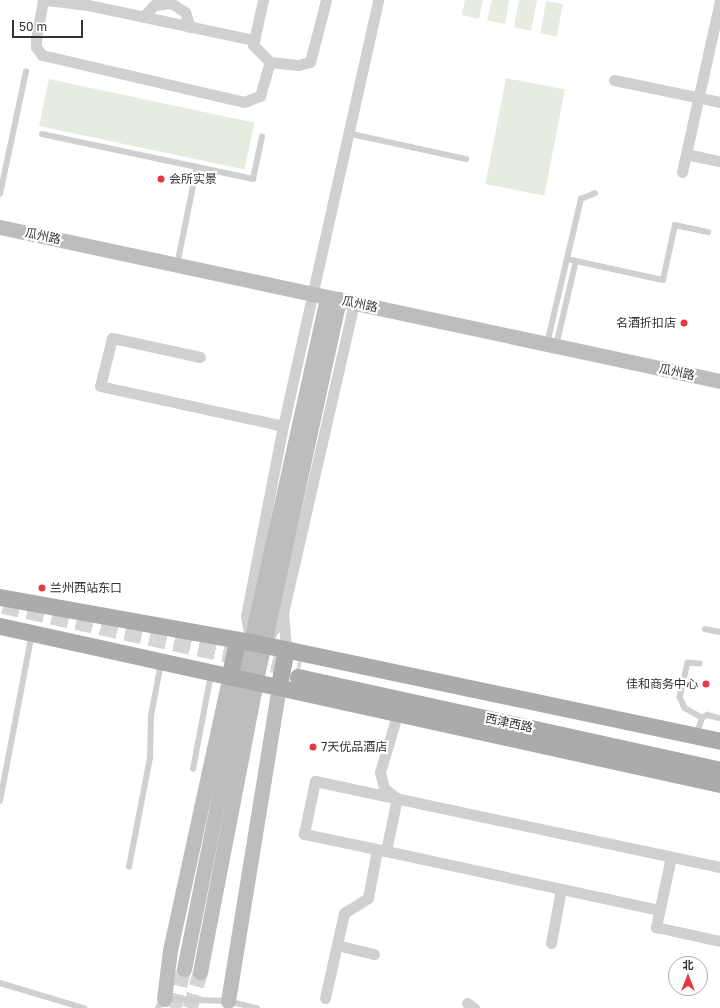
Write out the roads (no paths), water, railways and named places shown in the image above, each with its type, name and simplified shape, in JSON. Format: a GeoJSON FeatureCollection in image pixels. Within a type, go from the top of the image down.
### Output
{"type":"FeatureCollection","features":[{"type":"Feature","properties":{"kind":"main road","name":"瓜州路"},"geometry":{"type":"LineString","coordinates":[[0,227],[720,381]]}},
{"type":"Feature","properties":{"kind":"main road"},"geometry":{"type":"LineString","coordinates":[[184,969],[251,642],[340,300]]}},
{"type":"Feature","properties":{"kind":"main road"},"geometry":{"type":"LineString","coordinates":[[0,597],[251,642],[720,741]]}},
{"type":"Feature","properties":{"kind":"main road"},"geometry":{"type":"LineString","coordinates":[[0,626],[32,634],[212,670],[720,784]]}},
{"type":"Feature","properties":{"kind":"main road"},"geometry":{"type":"LineString","coordinates":[[161,1004],[170,950],[251,642]]}},
{"type":"Feature","properties":{"kind":"main road"},"geometry":{"type":"LineString","coordinates":[[228,1001],[279,685],[286,650]]}},
{"type":"Feature","properties":{"kind":"main road","name":"西津西路"},"geometry":{"type":"LineString","coordinates":[[720,760],[299,673],[720,770]]}},
{"type":"Feature","properties":{"kind":"main road"},"geometry":{"type":"LineString","coordinates":[[200,972],[243,677]]}},
{"type":"Feature","properties":{"kind":"street"},"geometry":{"type":"LineString","coordinates":[[43,0],[36,38],[36,47],[42,55],[244,102],[260,96],[270,62]]}},
{"type":"Feature","properties":{"kind":"street"},"geometry":{"type":"LineString","coordinates":[[47,0],[143,17],[254,40]]}},
{"type":"Feature","properties":{"kind":"street"},"geometry":{"type":"LineString","coordinates":[[263,0],[253,45],[270,62],[298,65],[310,62],[326,0]]}},
{"type":"Feature","properties":{"kind":"street"},"geometry":{"type":"LineString","coordinates":[[251,642],[246,616],[283,426],[310,293],[378,0]]}},
{"type":"Feature","properties":{"kind":"street"},"geometry":{"type":"LineString","coordinates":[[682,172],[720,0]]}},
{"type":"Feature","properties":{"kind":"street"},"geometry":{"type":"LineString","coordinates":[[143,17],[154,5],[162,1],[182,9],[190,27]]}},
{"type":"Feature","properties":{"kind":"street"},"geometry":{"type":"LineString","coordinates":[[614,80],[720,102]]}},
{"type":"Feature","properties":{"kind":"street"},"geometry":{"type":"LineString","coordinates":[[686,154],[720,161]]}},
{"type":"Feature","properties":{"kind":"street"},"geometry":{"type":"LineString","coordinates":[[286,650],[283,613],[340,300]]}},
{"type":"Feature","properties":{"kind":"street"},"geometry":{"type":"LineString","coordinates":[[200,357],[112,338],[100,386],[283,426]]}},
{"type":"Feature","properties":{"kind":"street"},"geometry":{"type":"LineString","coordinates":[[251,642],[283,613]]}},
{"type":"Feature","properties":{"kind":"street"},"geometry":{"type":"LineString","coordinates":[[397,798],[384,788],[380,772],[398,712]]}},
{"type":"Feature","properties":{"kind":"street"},"geometry":{"type":"LineString","coordinates":[[659,910],[304,834],[315,781],[720,867]]}},
{"type":"Feature","properties":{"kind":"street"},"geometry":{"type":"LineString","coordinates":[[325,998],[344,913],[368,898],[397,798]]}},
{"type":"Feature","properties":{"kind":"street"},"geometry":{"type":"LineString","coordinates":[[671,857],[656,927],[720,941]]}},
{"type":"Feature","properties":{"kind":"street"},"geometry":{"type":"LineString","coordinates":[[551,943],[561,889]]}},
{"type":"Feature","properties":{"kind":"street"},"geometry":{"type":"LineString","coordinates":[[337,945],[374,954]]}},
{"type":"Feature","properties":{"kind":"lane"},"geometry":{"type":"LineString","coordinates":[[0,194],[26,72]]}},
{"type":"Feature","properties":{"kind":"lane"},"geometry":{"type":"LineString","coordinates":[[347,133],[466,159]]}},
{"type":"Feature","properties":{"kind":"lane"},"geometry":{"type":"LineString","coordinates":[[42,134],[253,179],[262,137]]}},
{"type":"Feature","properties":{"kind":"lane"},"geometry":{"type":"LineString","coordinates":[[177,265],[197,167]]}},
{"type":"Feature","properties":{"kind":"lane"},"geometry":{"type":"LineString","coordinates":[[551,345],[567,258],[581,199],[595,193]]}},
{"type":"Feature","properties":{"kind":"lane"},"geometry":{"type":"LineString","coordinates":[[567,258],[663,280],[675,225],[708,232]]}},
{"type":"Feature","properties":{"kind":"lane"},"geometry":{"type":"LineString","coordinates":[[551,345],[576,261]]}},
{"type":"Feature","properties":{"kind":"lane"},"geometry":{"type":"LineString","coordinates":[[705,629],[720,632]]}},
{"type":"Feature","properties":{"kind":"lane"},"geometry":{"type":"LineString","coordinates":[[0,801],[32,634]]}},
{"type":"Feature","properties":{"kind":"lane"},"geometry":{"type":"LineString","coordinates":[[129,867],[150,758],[151,716],[162,660]]}},
{"type":"Feature","properties":{"kind":"lane"},"geometry":{"type":"LineString","coordinates":[[700,664],[688,663],[680,696],[685,708],[702,718]]}},
{"type":"Feature","properties":{"kind":"lane"},"geometry":{"type":"LineString","coordinates":[[193,769],[212,670]]}},
{"type":"Feature","properties":{"kind":"lane"},"geometry":{"type":"LineString","coordinates":[[696,736],[702,718],[707,715],[720,718]]}},
{"type":"Feature","properties":{"kind":"lane"},"geometry":{"type":"LineString","coordinates":[[0,983],[84,1008]]}},
{"type":"Feature","properties":{"kind":"lane"},"geometry":{"type":"LineString","coordinates":[[161,1004],[228,1001],[257,1008]]}},
{"type":"Feature","properties":{"kind":"tunnel"},"geometry":{"type":"LineString","coordinates":[[3,605],[300,670]]}},
{"type":"Feature","properties":{"kind":"tunnel"},"geometry":{"type":"LineString","coordinates":[[174,1008],[184,969]]}},
{"type":"Feature","properties":{"kind":"tunnel"},"geometry":{"type":"LineString","coordinates":[[190,1008],[200,972]]}},
{"type":"Feature","properties":{"kind":"place","name":"会所实景"},"geometry":{"type":"Point","coordinates":[161,179]}},
{"type":"Feature","properties":{"kind":"place","name":"名酒折扣店"},"geometry":{"type":"Point","coordinates":[684,323]}},
{"type":"Feature","properties":{"kind":"place","name":"兰州西站东口"},"geometry":{"type":"Point","coordinates":[42,588]}},
{"type":"Feature","properties":{"kind":"place","name":"佳和商务中心"},"geometry":{"type":"Point","coordinates":[706,684]}},
{"type":"Feature","properties":{"kind":"place","name":"7天优品酒店"},"geometry":{"type":"Point","coordinates":[313,747]}}]}
